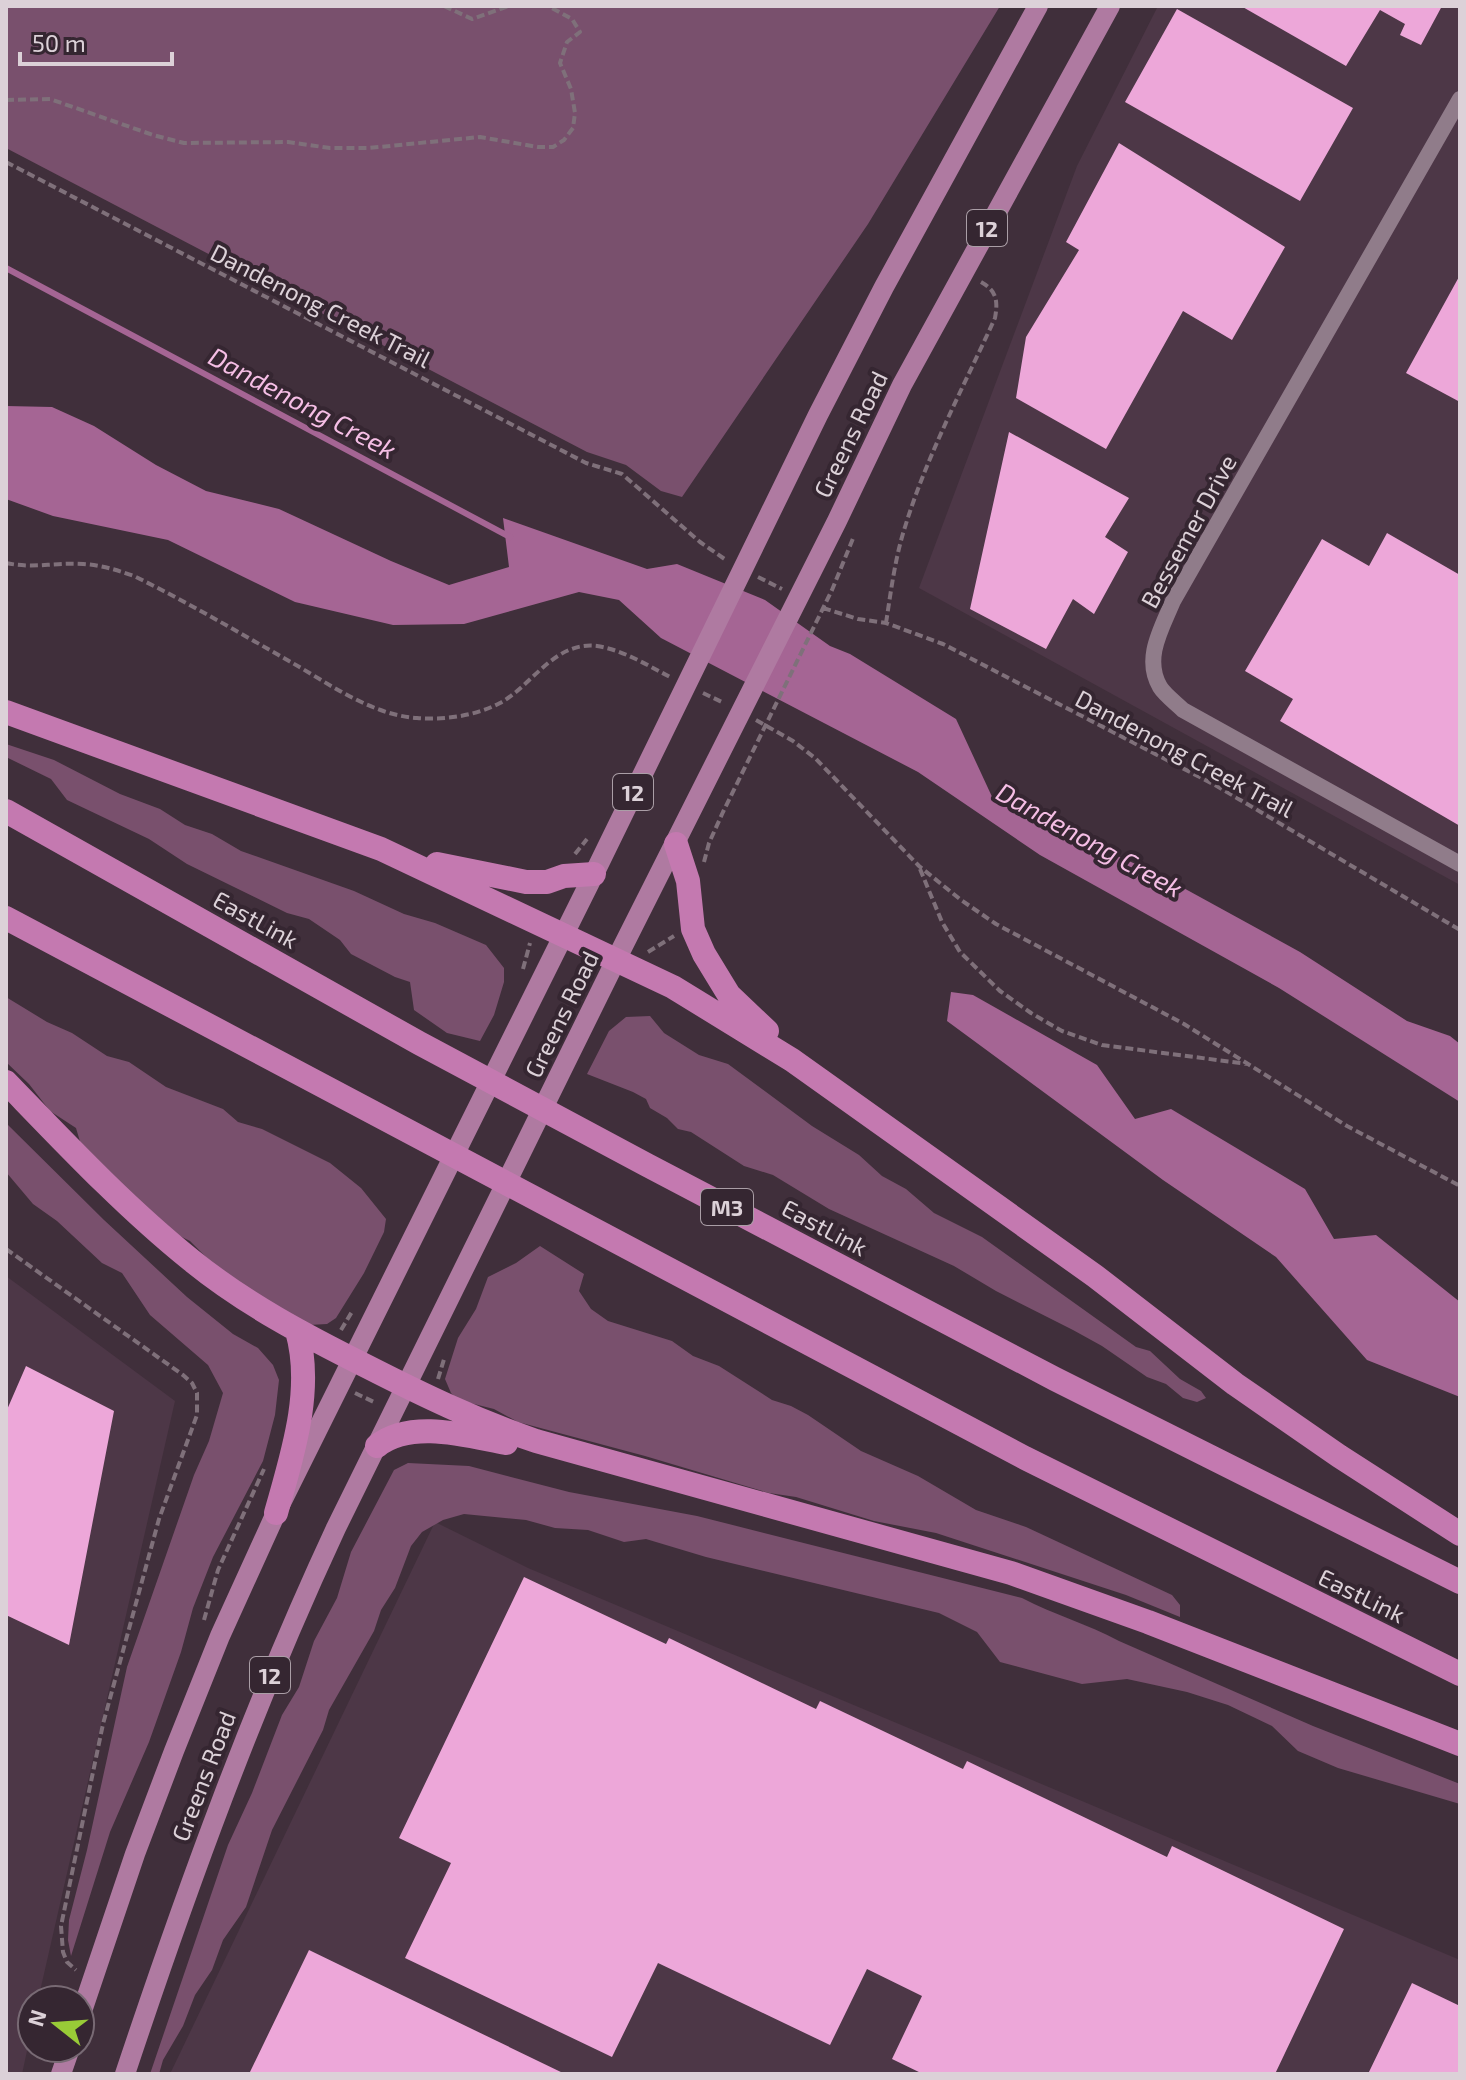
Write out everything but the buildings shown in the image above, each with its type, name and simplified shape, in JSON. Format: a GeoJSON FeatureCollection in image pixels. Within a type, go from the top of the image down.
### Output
{"type":"FeatureCollection","features":[{"type":"Feature","properties":{"kind":"highway"},"geometry":{"type":"LineString","coordinates":[[6,712],[381,849],[458,870],[515,880],[547,882],[564,876],[594,874]]}},
{"type":"Feature","properties":{"kind":"highway","name":"EastLink"},"geometry":{"type":"LineString","coordinates":[[6,811],[419,1043],[647,1165],[1055,1379],[1460,1582]]}},
{"type":"Feature","properties":{"kind":"highway"},"geometry":{"type":"LineString","coordinates":[[676,844],[688,881],[693,929],[717,978],[729,995],[770,1033],[792,1060]]}},
{"type":"Feature","properties":{"kind":"highway"},"geometry":{"type":"LineString","coordinates":[[381,849],[692,998],[792,1060],[1095,1276],[1235,1384],[1351,1465],[1460,1534]]}},
{"type":"Feature","properties":{"kind":"highway","name":"EastLink"},"geometry":{"type":"LineString","coordinates":[[6,918],[1011,1450],[1460,1674]]}},
{"type":"Feature","properties":{"kind":"highway"},"geometry":{"type":"LineString","coordinates":[[6,1082],[150,1224],[221,1283],[297,1331],[430,1398],[490,1425],[583,1455],[1011,1573],[1148,1622],[1460,1744]]}},
{"type":"Feature","properties":{"kind":"highway"},"geometry":{"type":"LineString","coordinates":[[276,1513],[301,1406],[303,1356],[297,1331]]}},
{"type":"Feature","properties":{"kind":"highway"},"geometry":{"type":"LineString","coordinates":[[377,1446],[404,1433],[437,1433],[583,1455]]}},
{"type":"Feature","properties":{"kind":"main road","name":"Greens Road"},"geometry":{"type":"LineString","coordinates":[[91,1984],[174,1751],[220,1636],[276,1513],[594,874],[752,548],[878,300],[1038,6]]}},
{"type":"Feature","properties":{"kind":"main road","name":"Greens Road"},"geometry":{"type":"LineString","coordinates":[[125,2074],[180,1911],[255,1710],[296,1614],[902,385],[1110,6]]}},
{"type":"Feature","properties":{"kind":"street","name":"Bessemer Drive"},"geometry":{"type":"LineString","coordinates":[[1460,99],[1173,601],[1157,639],[1152,661],[1160,688],[1183,710],[1460,864]]}},
{"type":"Feature","properties":{"kind":"path"},"geometry":{"type":"LineString","coordinates":[[444,6],[472,19],[509,6]]}},
{"type":"Feature","properties":{"kind":"path"},"geometry":{"type":"LineString","coordinates":[[6,100],[50,99],[184,143],[288,142],[330,148],[369,148],[480,137],[553,147],[564,140],[573,128],[575,113],[571,89],[560,63],[567,42],[580,32],[572,19],[548,6]]}},
{"type":"Feature","properties":{"kind":"path","name":"Dandenong Creek Trail"},"geometry":{"type":"LineString","coordinates":[[6,162],[586,463],[622,474]]}},
{"type":"Feature","properties":{"kind":"path","name":"Dandenong Creek Trail"},"geometry":{"type":"LineString","coordinates":[[962,273],[990,287],[998,305],[905,526],[886,623],[943,644],[1215,785],[1460,930]]}},
{"type":"Feature","properties":{"kind":"path"},"geometry":{"type":"LineString","coordinates":[[6,563],[28,567],[81,563],[108,567],[134,576],[342,691],[391,713],[414,718],[443,719],[476,713],[501,702],[559,654],[576,647],[595,646],[616,651],[679,681]]}},
{"type":"Feature","properties":{"kind":"path"},"geometry":{"type":"LineString","coordinates":[[751,752],[832,590]]}},
{"type":"Feature","properties":{"kind":"path"},"geometry":{"type":"LineString","coordinates":[[693,688],[730,707]]}},
{"type":"Feature","properties":{"kind":"path"},"geometry":{"type":"LineString","coordinates":[[754,719],[815,758],[919,866],[996,924],[1184,1024],[1347,1126],[1460,1186]]}},
{"type":"Feature","properties":{"kind":"path"},"geometry":{"type":"LineString","coordinates":[[919,866],[942,922],[960,952],[1000,991],[1031,1013],[1062,1031],[1102,1045],[1250,1064]]}},
{"type":"Feature","properties":{"kind":"path"},"geometry":{"type":"LineString","coordinates":[[6,1249],[183,1375],[197,1393],[197,1415],[159,1519],[103,1724],[61,1926],[60,1943],[67,1962],[93,1978]]}},
{"type":"Feature","properties":{"kind":"path"},"geometry":{"type":"LineString","coordinates":[[430,1398],[435,1392],[445,1354]]}},
{"type":"Feature","properties":{"kind":"path"},"geometry":{"type":"LineString","coordinates":[[339,1386],[395,1410]]}},
{"type":"Feature","properties":{"kind":"shaded area"},"geometry":{"type":"Polygon","coordinates":[[[6,6],[1000,6],[868,224],[682,497],[661,491],[626,465],[587,452],[6,148],[6,6]]]}},
{"type":"Feature","properties":{"kind":"shaded area"},"geometry":{"type":"Polygon","coordinates":[[[1158,6],[1460,6],[1460,885],[919,588],[1077,166],[1158,6]]]}},
{"type":"Feature","properties":{"kind":"shaded area"},"geometry":{"type":"Polygon","coordinates":[[[6,406],[52,407],[94,426],[156,465],[206,491],[279,509],[449,585],[509,567],[503,518],[647,569],[677,564],[765,600],[830,646],[850,654],[956,719],[994,801],[1158,874],[1300,952],[1407,1021],[1450,1036],[1460,1044],[1460,1102],[1279,988],[1040,855],[918,772],[661,638],[619,600],[579,592],[464,624],[393,625],[295,602],[168,540],[53,516],[6,499],[6,406]]]}},
{"type":"Feature","properties":{"kind":"shaded area"},"geometry":{"type":"Polygon","coordinates":[[[6,744],[54,760],[120,794],[160,809],[185,825],[212,834],[241,851],[354,891],[486,945],[504,968],[504,982],[494,1015],[480,1041],[447,1033],[414,1010],[410,982],[351,954],[340,940],[309,919],[287,913],[187,864],[149,839],[67,800],[51,779],[6,757],[6,744]]]}},
{"type":"Feature","properties":{"kind":"shaded area"},"geometry":{"type":"Polygon","coordinates":[[[951,992],[973,995],[1097,1065],[1135,1119],[1171,1109],[1305,1189],[1334,1239],[1376,1235],[1460,1302],[1460,1397],[1367,1360],[1276,1257],[1163,1180],[947,1021],[951,992]]]}},
{"type":"Feature","properties":{"kind":"shaded area"},"geometry":{"type":"Polygon","coordinates":[[[6,997],[107,1056],[129,1062],[166,1087],[223,1109],[238,1122],[262,1129],[330,1163],[361,1188],[386,1219],[384,1232],[364,1273],[336,1318],[327,1324],[309,1325],[227,1278],[190,1241],[170,1231],[81,1145],[76,1128],[50,1111],[29,1084],[6,1062],[6,997]]]}},
{"type":"Feature","properties":{"kind":"shaded area"},"geometry":{"type":"Polygon","coordinates":[[[650,1016],[664,1033],[699,1055],[728,1064],[812,1126],[859,1155],[882,1176],[906,1189],[934,1213],[982,1237],[1136,1347],[1150,1351],[1206,1398],[1197,1402],[1183,1398],[1166,1384],[1147,1377],[1073,1330],[954,1266],[829,1209],[773,1175],[744,1166],[691,1132],[678,1129],[650,1108],[646,1099],[587,1074],[609,1031],[626,1017],[650,1016]]]}},
{"type":"Feature","properties":{"kind":"shaded area"},"geometry":{"type":"Polygon","coordinates":[[[6,1123],[187,1297],[233,1334],[258,1348],[273,1365],[279,1380],[275,1415],[263,1461],[213,1557],[193,1608],[149,1742],[110,1832],[71,1956],[69,1920],[127,1667],[194,1475],[209,1441],[223,1393],[208,1365],[150,1315],[122,1273],[102,1263],[57,1221],[33,1204],[6,1172],[6,1123]]]}},
{"type":"Feature","properties":{"kind":"shaded area"},"geometry":{"type":"Polygon","coordinates":[[[540,1246],[584,1274],[579,1291],[591,1309],[608,1321],[672,1341],[772,1400],[808,1415],[861,1451],[918,1476],[976,1510],[1026,1527],[1172,1595],[1180,1605],[1180,1617],[1126,1595],[936,1533],[874,1521],[796,1497],[769,1493],[518,1422],[494,1409],[458,1400],[445,1379],[458,1338],[476,1309],[488,1277],[540,1246]]]}},
{"type":"Feature","properties":{"kind":"shaded area"},"geometry":{"type":"Polygon","coordinates":[[[6,1276],[175,1401],[42,1984],[16,1984],[16,2064],[24,2064],[22,2074],[6,2074],[6,1276]]]}},
{"type":"Feature","properties":{"kind":"shaded area"},"geometry":{"type":"Polygon","coordinates":[[[408,1463],[469,1466],[569,1492],[697,1516],[1022,1598],[1313,1726],[1460,1784],[1460,1804],[1338,1768],[1298,1751],[1272,1726],[1228,1705],[1187,1692],[1127,1679],[1082,1684],[1000,1662],[977,1632],[939,1613],[706,1557],[646,1539],[624,1542],[588,1530],[464,1514],[443,1520],[422,1532],[411,1546],[374,1631],[329,1710],[323,1730],[272,1830],[246,1907],[223,1940],[212,1970],[195,1995],[159,2074],[150,2074],[228,1845],[282,1715],[299,1687],[314,1641],[337,1598],[351,1552],[394,1470],[408,1463]]]}},
{"type":"Feature","properties":{"kind":"shaded area"},"geometry":{"type":"Polygon","coordinates":[[[435,1522],[528,1568],[1460,1960],[1460,2074],[170,2074],[435,1522]]]}},
{"type":"Feature","properties":{"kind":"waterway","name":"Dandenong Creek"},"geometry":{"type":"LineString","coordinates":[[6,268],[510,537]]}}]}
